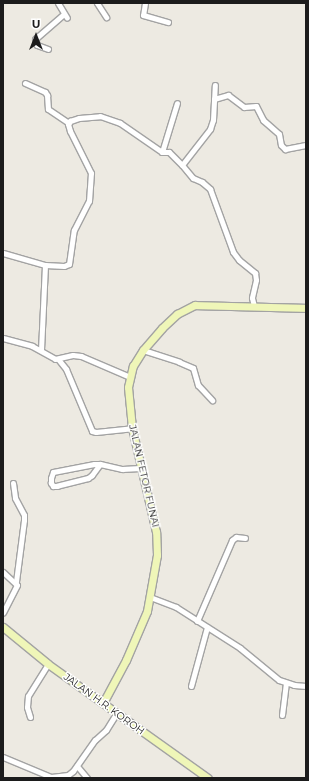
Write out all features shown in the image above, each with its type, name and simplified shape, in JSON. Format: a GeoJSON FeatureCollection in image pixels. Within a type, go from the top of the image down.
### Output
{"type":"FeatureCollection","features":[{"type":"Feature","properties":{"kind":"street"},"geometry":{"type":"LineString","coordinates":[[48,49],[37,45],[35,39],[66,16],[58,3]]}},
{"type":"Feature","properties":{"kind":"street"},"geometry":{"type":"LineString","coordinates":[[97,3],[106,16]]}},
{"type":"Feature","properties":{"kind":"street"},"geometry":{"type":"LineString","coordinates":[[145,3],[143,16],[168,22]]}},
{"type":"Feature","properties":{"kind":"street"},"geometry":{"type":"LineString","coordinates":[[3,253],[45,265],[64,266],[69,264],[73,233],[88,201],[91,171],[70,131],[69,123],[48,109],[47,95],[45,92],[25,84]]}},
{"type":"Feature","properties":{"kind":"street"},"geometry":{"type":"LineString","coordinates":[[182,164],[210,129],[215,85]]}},
{"type":"Feature","properties":{"kind":"street"},"geometry":{"type":"LineString","coordinates":[[214,100],[228,96],[244,107],[256,106],[263,120],[279,134],[281,145],[285,149],[306,145]]}},
{"type":"Feature","properties":{"kind":"street"},"geometry":{"type":"LineString","coordinates":[[162,152],[178,103]]}},
{"type":"Feature","properties":{"kind":"street"},"geometry":{"type":"LineString","coordinates":[[69,123],[84,117],[100,116],[120,123],[162,152],[169,152],[182,164],[193,178],[202,182],[210,189],[234,252],[239,260],[255,273],[256,280],[252,298],[254,306]]}},
{"type":"Feature","properties":{"kind":"street"},"geometry":{"type":"LineString","coordinates":[[41,350],[45,265]]}},
{"type":"Feature","properties":{"kind":"street","name":"JALAN FETOR FUNAI"},"geometry":{"type":"LineString","coordinates":[[103,703],[138,636],[150,597],[158,546],[132,428],[128,387],[133,366],[143,350],[162,328],[177,314],[189,306],[198,304],[306,308]]}},
{"type":"Feature","properties":{"kind":"street"},"geometry":{"type":"LineString","coordinates":[[3,338],[24,342],[41,350],[51,358],[58,359],[78,355],[130,377]]}},
{"type":"Feature","properties":{"kind":"street"},"geometry":{"type":"LineString","coordinates":[[143,350],[193,368],[198,385],[212,400]]}},
{"type":"Feature","properties":{"kind":"street"},"geometry":{"type":"LineString","coordinates":[[58,359],[66,369],[92,431],[96,432],[132,428]]}},
{"type":"Feature","properties":{"kind":"street"},"geometry":{"type":"LineString","coordinates":[[100,464],[88,478],[57,486],[53,486],[51,483],[51,478],[54,472],[100,464],[122,469],[140,468]]}},
{"type":"Feature","properties":{"kind":"street"},"geometry":{"type":"LineString","coordinates":[[3,613],[17,589],[16,582],[24,520],[24,515],[15,498],[13,483]]}},
{"type":"Feature","properties":{"kind":"street"},"geometry":{"type":"LineString","coordinates":[[197,621],[232,540],[236,537],[244,538]]}},
{"type":"Feature","properties":{"kind":"street"},"geometry":{"type":"LineString","coordinates":[[3,572],[16,582]]}},
{"type":"Feature","properties":{"kind":"street"},"geometry":{"type":"LineString","coordinates":[[150,597],[176,607],[240,648],[273,675],[286,683],[306,686]]}},
{"type":"Feature","properties":{"kind":"street","name":"JALAN H.R. KOROH"},"geometry":{"type":"LineString","coordinates":[[3,627],[48,664],[116,714],[208,778]]}},
{"type":"Feature","properties":{"kind":"street"},"geometry":{"type":"LineString","coordinates":[[191,686],[207,627]]}},
{"type":"Feature","properties":{"kind":"street"},"geometry":{"type":"LineString","coordinates":[[30,717],[27,707],[28,696],[48,664]]}},
{"type":"Feature","properties":{"kind":"street"},"geometry":{"type":"LineString","coordinates":[[282,715],[286,683]]}},
{"type":"Feature","properties":{"kind":"street"},"geometry":{"type":"LineString","coordinates":[[3,758],[50,778],[59,778],[68,775],[77,766],[116,714]]}},
{"type":"Feature","properties":{"kind":"street"},"geometry":{"type":"LineString","coordinates":[[77,766],[87,778]]}}]}
